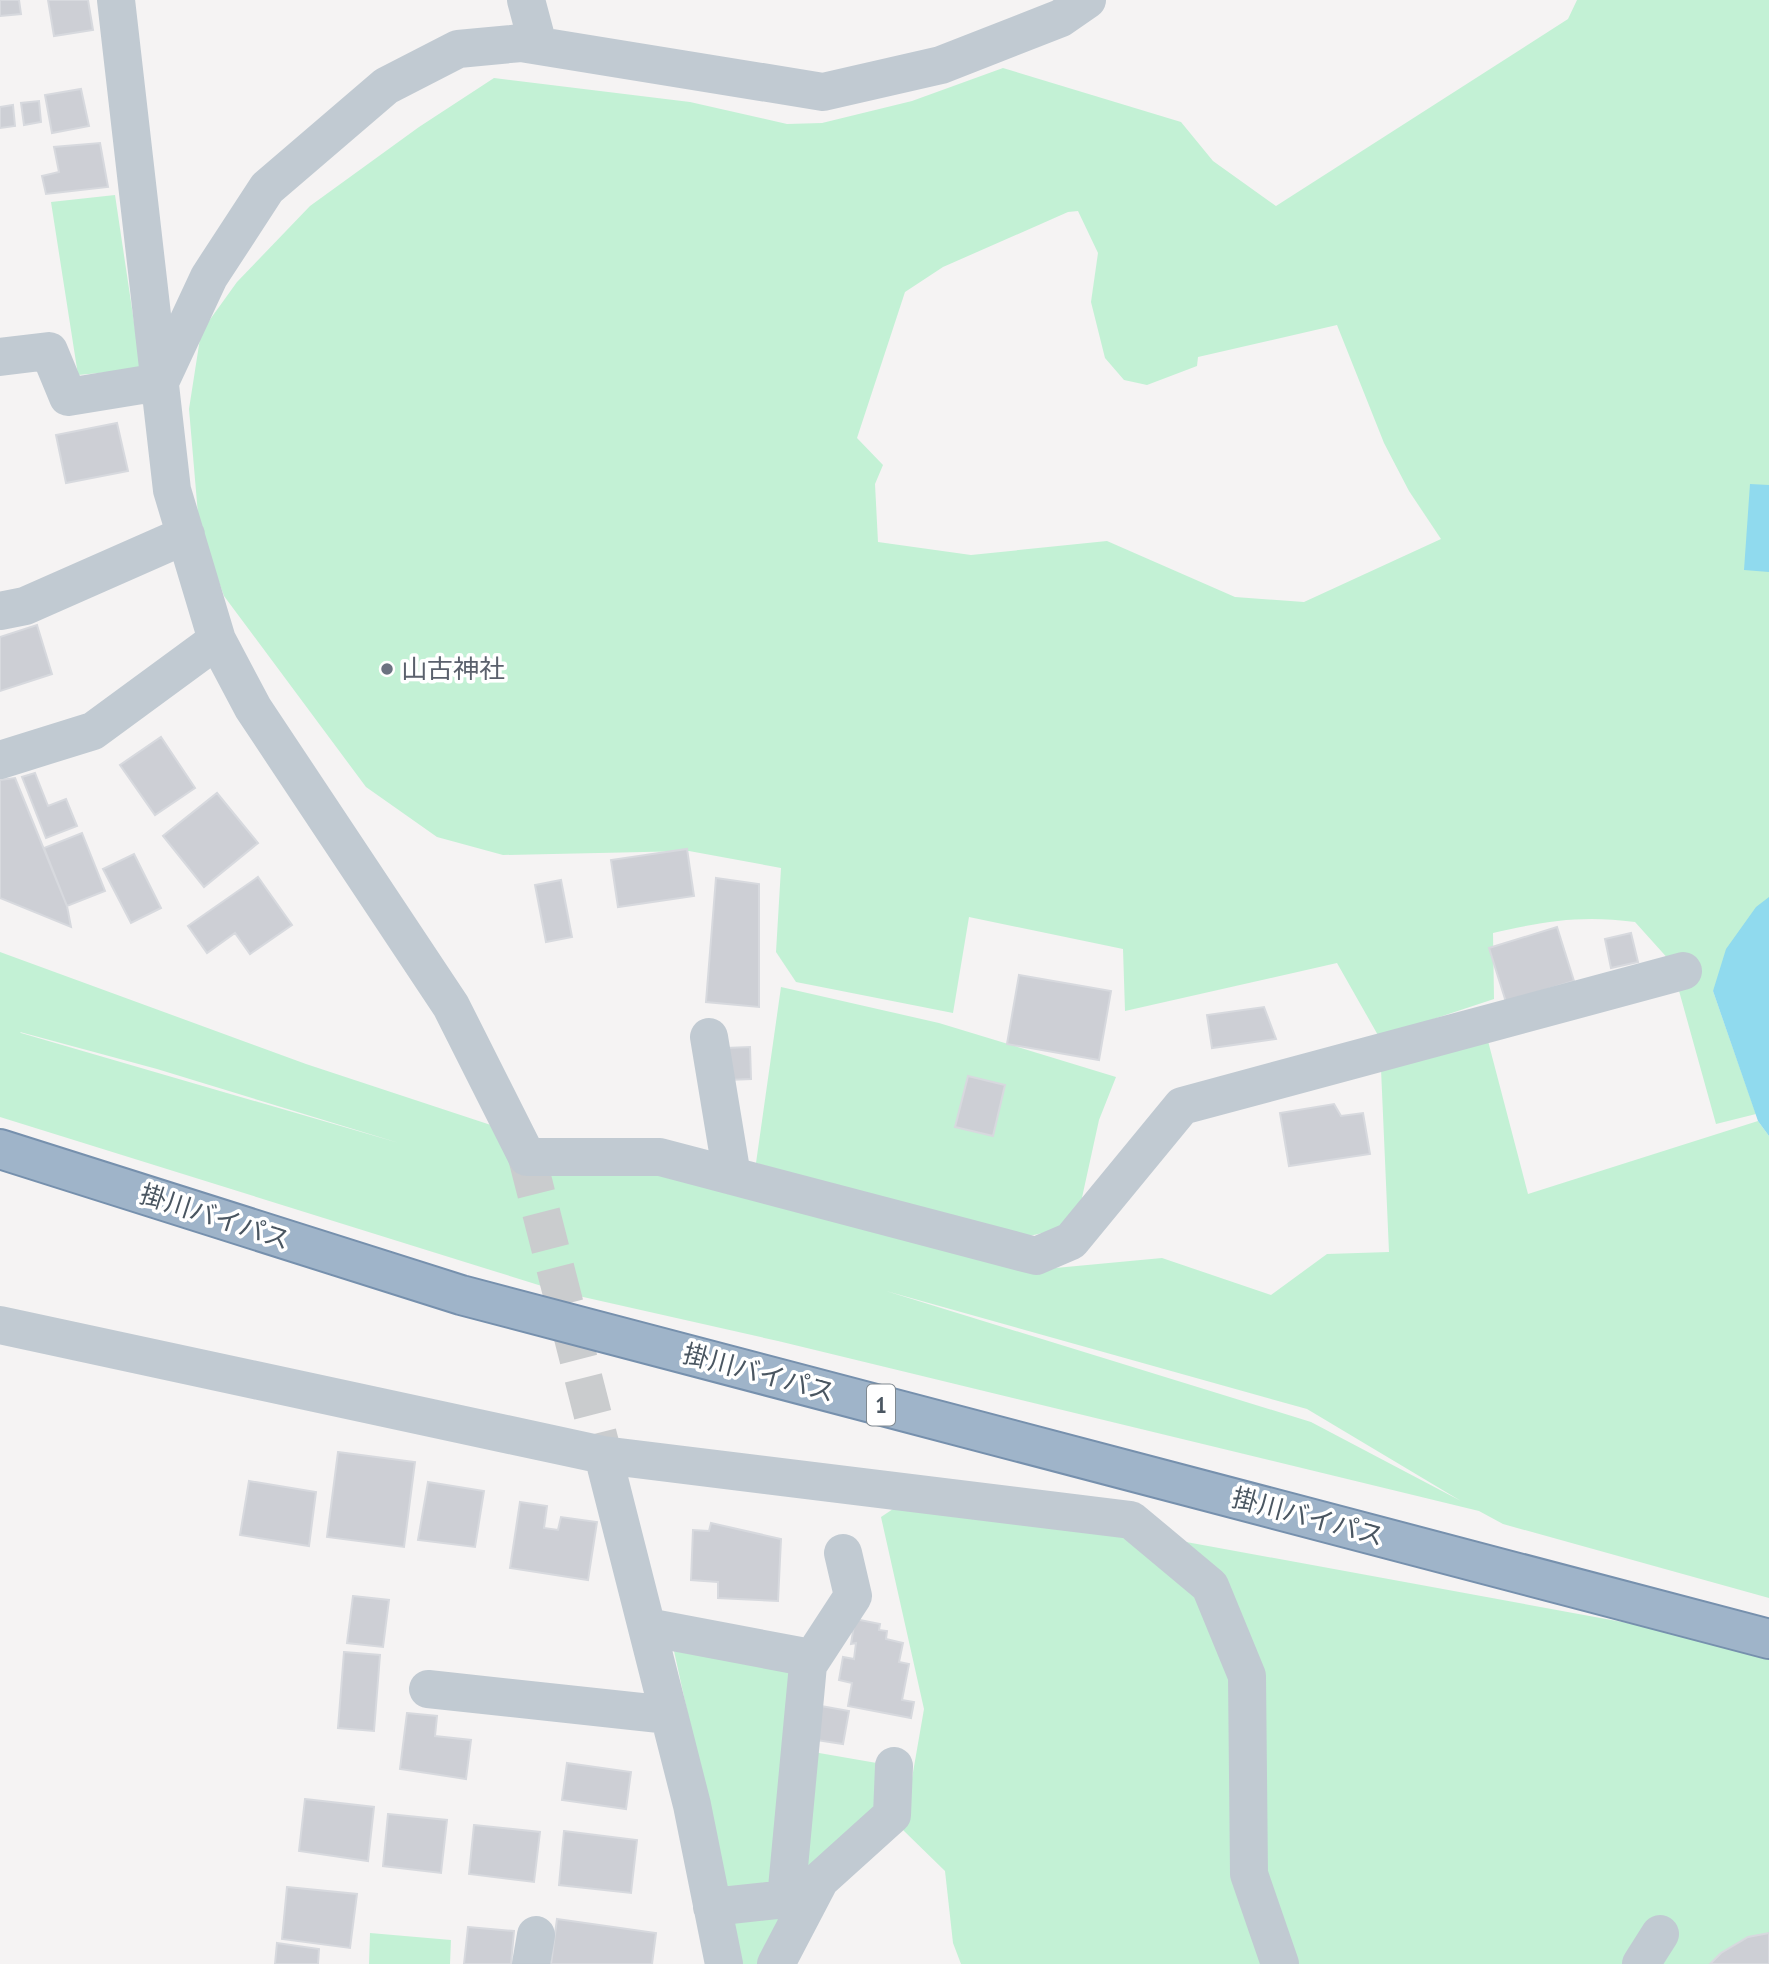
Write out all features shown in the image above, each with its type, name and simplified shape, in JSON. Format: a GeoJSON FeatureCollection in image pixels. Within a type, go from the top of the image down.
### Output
{"type":"FeatureCollection","features":[{"type":"Feature","properties":{"kind":"highway","name":"掛川バイパス"},"geometry":{"type":"LineString","coordinates":[[0,1149],[461,1295],[1769,1639]]}},
{"type":"Feature","properties":{"kind":"street"},"geometry":{"type":"LineString","coordinates":[[116,0],[172,490],[217,640],[253,708],[451,1006],[527,1157],[660,1157],[1037,1256],[1071,1241],[1182,1106],[1683,971]]}},
{"type":"Feature","properties":{"kind":"street"},"geometry":{"type":"LineString","coordinates":[[526,0],[538,45]]}},
{"type":"Feature","properties":{"kind":"street"},"geometry":{"type":"LineString","coordinates":[[160,382],[209,277],[267,188],[386,86],[458,49],[521,43],[538,45],[823,92],[942,65],[1061,18],[1087,0]]}},
{"type":"Feature","properties":{"kind":"street"},"geometry":{"type":"LineString","coordinates":[[0,357],[50,351],[68,397],[160,382]]}},
{"type":"Feature","properties":{"kind":"street"},"geometry":{"type":"LineString","coordinates":[[0,611],[26,606],[186,536]]}},
{"type":"Feature","properties":{"kind":"street"},"geometry":{"type":"LineString","coordinates":[[0,760],[93,731],[217,640]]}},
{"type":"Feature","properties":{"kind":"street"},"geometry":{"type":"LineString","coordinates":[[709,1037],[732,1176]]}},
{"type":"Feature","properties":{"kind":"street"},"geometry":{"type":"LineString","coordinates":[[0,1325],[603,1455],[1131,1520],[1210,1586],[1247,1676],[1250,1874],[1280,1964]]}},
{"type":"Feature","properties":{"kind":"street"},"geometry":{"type":"LineString","coordinates":[[603,1455],[692,1805],[724,1964]]}},
{"type":"Feature","properties":{"kind":"street"},"geometry":{"type":"LineString","coordinates":[[712,1907],[786,1899],[808,1665],[853,1595],[843,1553]]}},
{"type":"Feature","properties":{"kind":"street"},"geometry":{"type":"LineString","coordinates":[[647,1627],[800,1656],[808,1665]]}},
{"type":"Feature","properties":{"kind":"street"},"geometry":{"type":"LineString","coordinates":[[428,1689],[669,1715]]}},
{"type":"Feature","properties":{"kind":"street"},"geometry":{"type":"LineString","coordinates":[[776,1964],[820,1880],[892,1815],[894,1766]]}},
{"type":"Feature","properties":{"kind":"green space"},"geometry":{"type":"Polygon","coordinates":[[[1577,0],[1769,0],[1769,898],[1713,991],[1756,1114],[1716,1124],[1671,962],[1635,922],[1564,920],[1493,933],[1494,999],[1379,1037],[1337,963],[1125,1011],[1123,949],[969,917],[953,1013],[796,982],[776,952],[781,868],[689,851],[503,855],[437,837],[366,787],[224,596],[199,526],[189,409],[201,332],[237,282],[310,206],[419,127],[494,78],[690,102],[787,124],[822,123],[912,101],[1003,68],[1181,122],[1213,161],[1276,206],[1568,19],[1577,0]],[[1078,211],[1068,212],[943,267],[905,292],[857,438],[883,465],[875,484],[878,542],[971,555],[1107,541],[1235,597],[1304,602],[1441,539],[1409,491],[1384,443],[1337,325],[1198,357],[1197,366],[1147,385],[1124,380],[1105,358],[1091,302],[1098,253],[1078,211]]]}},
{"type":"Feature","properties":{"kind":"green space"},"geometry":{"type":"Polygon","coordinates":[[[115,195],[141,369],[78,375],[51,202],[115,195]]]}},
{"type":"Feature","properties":{"kind":"green space"},"geometry":{"type":"Polygon","coordinates":[[[0,952],[306,1064],[509,1131],[526,1181],[540,1185],[533,1162],[658,1171],[1034,1270],[1162,1258],[1271,1295],[1327,1254],[1389,1252],[1381,1069],[1488,1041],[1528,1194],[1758,1121],[1769,1136],[1769,1598],[1503,1524],[1479,1511],[778,1341],[561,1292],[0,1117],[0,952]],[[21,1033],[399,1143],[157,1069],[21,1033]],[[886,1291],[1311,1422],[1461,1501],[1307,1409],[886,1291]]]}},
{"type":"Feature","properties":{"kind":"green space"},"geometry":{"type":"Polygon","coordinates":[[[781,987],[939,1023],[1116,1077],[1099,1120],[1076,1225],[1017,1239],[756,1163],[781,987]]]}},
{"type":"Feature","properties":{"kind":"green space"},"geometry":{"type":"Polygon","coordinates":[[[893,1509],[1110,1528],[1644,1626],[1769,1660],[1769,1964],[961,1964],[953,1943],[945,1871],[903,1830],[924,1709],[881,1517],[893,1509]]]}},
{"type":"Feature","properties":{"kind":"green space"},"geometry":{"type":"Polygon","coordinates":[[[674,1651],[811,1675],[796,1749],[894,1766],[892,1815],[770,1964],[737,1964],[725,1884],[674,1651]]]}},
{"type":"Feature","properties":{"kind":"green space"},"geometry":{"type":"Polygon","coordinates":[[[370,1933],[451,1940],[450,1964],[369,1964],[370,1933]]]}},
{"type":"Feature","properties":{"kind":"water"},"geometry":{"type":"Polygon","coordinates":[[[1750,484],[1769,485],[1769,572],[1744,570],[1750,484]]]}},
{"type":"Feature","properties":{"kind":"water"},"geometry":{"type":"Polygon","coordinates":[[[1769,897],[1769,1136],[1758,1121],[1713,991],[1726,949],[1756,907],[1769,897]]]}},
{"type":"Feature","properties":{"kind":"building"},"geometry":{"type":"Polygon","coordinates":[[[0,0],[19,0],[21,14],[0,16],[0,0]]]}},
{"type":"Feature","properties":{"kind":"building"},"geometry":{"type":"Polygon","coordinates":[[[48,0],[88,0],[93,30],[54,36],[48,0]]]}},
{"type":"Feature","properties":{"kind":"building"},"geometry":{"type":"Polygon","coordinates":[[[81,89],[89,126],[52,133],[45,95],[81,89]]]}},
{"type":"Feature","properties":{"kind":"building"},"geometry":{"type":"Polygon","coordinates":[[[39,101],[41,122],[24,125],[21,103],[39,101]]]}},
{"type":"Feature","properties":{"kind":"building"},"geometry":{"type":"Polygon","coordinates":[[[13,105],[15,126],[0,128],[0,107],[13,105]]]}},
{"type":"Feature","properties":{"kind":"building"},"geometry":{"type":"Polygon","coordinates":[[[100,143],[108,187],[46,194],[42,176],[59,172],[54,147],[100,143]]]}},
{"type":"Feature","properties":{"kind":"building"},"geometry":{"type":"Polygon","coordinates":[[[117,423],[128,471],[66,483],[56,435],[117,423]]]}},
{"type":"Feature","properties":{"kind":"building"},"geometry":{"type":"Polygon","coordinates":[[[37,625],[52,674],[0,691],[0,637],[37,625]]]}},
{"type":"Feature","properties":{"kind":"building"},"geometry":{"type":"Polygon","coordinates":[[[161,737],[195,788],[155,815],[120,765],[161,737]]]}},
{"type":"Feature","properties":{"kind":"building"},"geometry":{"type":"Polygon","coordinates":[[[35,773],[48,806],[66,799],[77,826],[46,838],[22,777],[35,773]]]}},
{"type":"Feature","properties":{"kind":"building"},"geometry":{"type":"Polygon","coordinates":[[[15,778],[67,906],[71,927],[0,898],[0,780],[15,778]]]}},
{"type":"Feature","properties":{"kind":"building"},"geometry":{"type":"Polygon","coordinates":[[[217,793],[258,843],[204,887],[163,836],[217,793]]]}},
{"type":"Feature","properties":{"kind":"building"},"geometry":{"type":"Polygon","coordinates":[[[82,833],[105,891],[67,906],[44,848],[82,833]]]}},
{"type":"Feature","properties":{"kind":"building"},"geometry":{"type":"Polygon","coordinates":[[[687,849],[694,896],[618,907],[611,860],[687,849]]]}},
{"type":"Feature","properties":{"kind":"building"},"geometry":{"type":"Polygon","coordinates":[[[134,854],[161,908],[131,923],[103,869],[134,854]]]}},
{"type":"Feature","properties":{"kind":"building"},"geometry":{"type":"Polygon","coordinates":[[[258,877],[292,925],[250,954],[235,933],[207,953],[188,926],[258,877]]]}},
{"type":"Feature","properties":{"kind":"building"},"geometry":{"type":"Polygon","coordinates":[[[716,878],[759,884],[759,1007],[706,1002],[716,878]]]}},
{"type":"Feature","properties":{"kind":"building"},"geometry":{"type":"Polygon","coordinates":[[[561,880],[572,937],[546,942],[535,885],[561,880]]]}},
{"type":"Feature","properties":{"kind":"building"},"geometry":{"type":"Polygon","coordinates":[[[1557,927],[1574,981],[1506,1002],[1489,948],[1557,927]]]}},
{"type":"Feature","properties":{"kind":"building"},"geometry":{"type":"Polygon","coordinates":[[[1631,933],[1638,962],[1611,968],[1605,939],[1631,933]]]}},
{"type":"Feature","properties":{"kind":"building"},"geometry":{"type":"Polygon","coordinates":[[[1019,975],[1111,991],[1099,1060],[1007,1044],[1019,975]]]}},
{"type":"Feature","properties":{"kind":"building"},"geometry":{"type":"Polygon","coordinates":[[[1264,1007],[1276,1039],[1212,1048],[1207,1015],[1264,1007]]]}},
{"type":"Feature","properties":{"kind":"building"},"geometry":{"type":"Polygon","coordinates":[[[750,1047],[751,1079],[728,1080],[726,1048],[750,1047]]]}},
{"type":"Feature","properties":{"kind":"building"},"geometry":{"type":"Polygon","coordinates":[[[968,1076],[1005,1085],[993,1136],[955,1127],[968,1076]]]}},
{"type":"Feature","properties":{"kind":"building"},"geometry":{"type":"Polygon","coordinates":[[[1334,1104],[1341,1116],[1363,1113],[1370,1154],[1289,1166],[1280,1113],[1334,1104]]]}},
{"type":"Feature","properties":{"kind":"building"},"geometry":{"type":"Polygon","coordinates":[[[338,1452],[415,1462],[404,1547],[327,1537],[338,1452]]]}},
{"type":"Feature","properties":{"kind":"building"},"geometry":{"type":"Polygon","coordinates":[[[249,1481],[316,1492],[309,1546],[240,1535],[249,1481]]]}},
{"type":"Feature","properties":{"kind":"building"},"geometry":{"type":"Polygon","coordinates":[[[428,1482],[484,1491],[475,1547],[418,1540],[428,1482]]]}},
{"type":"Feature","properties":{"kind":"building"},"geometry":{"type":"Polygon","coordinates":[[[520,1502],[547,1506],[544,1528],[558,1530],[561,1517],[597,1522],[588,1580],[510,1568],[520,1502]]]}},
{"type":"Feature","properties":{"kind":"building"},"geometry":{"type":"Polygon","coordinates":[[[711,1523],[781,1539],[778,1601],[718,1598],[718,1582],[691,1580],[693,1530],[709,1531],[711,1523]]]}},
{"type":"Feature","properties":{"kind":"building"},"geometry":{"type":"Polygon","coordinates":[[[353,1596],[389,1600],[383,1647],[347,1643],[353,1596]]]}},
{"type":"Feature","properties":{"kind":"building"},"geometry":{"type":"Polygon","coordinates":[[[855,1619],[880,1624],[879,1630],[887,1631],[886,1639],[903,1643],[899,1662],[909,1664],[902,1700],[914,1702],[911,1718],[848,1706],[852,1683],[839,1680],[843,1657],[854,1659],[856,1643],[851,1644],[855,1619]]]}},
{"type":"Feature","properties":{"kind":"building"},"geometry":{"type":"Polygon","coordinates":[[[344,1652],[380,1655],[374,1731],[338,1728],[344,1652]]]}},
{"type":"Feature","properties":{"kind":"building"},"geometry":{"type":"Polygon","coordinates":[[[821,1706],[849,1711],[843,1744],[816,1740],[821,1706]]]}},
{"type":"Feature","properties":{"kind":"building"},"geometry":{"type":"Polygon","coordinates":[[[407,1713],[437,1716],[435,1736],[471,1740],[466,1779],[400,1769],[407,1713]]]}},
{"type":"Feature","properties":{"kind":"building"},"geometry":{"type":"Polygon","coordinates":[[[567,1763],[631,1772],[626,1809],[562,1800],[567,1763]]]}},
{"type":"Feature","properties":{"kind":"building"},"geometry":{"type":"Polygon","coordinates":[[[305,1799],[374,1807],[368,1861],[299,1851],[305,1799]]]}},
{"type":"Feature","properties":{"kind":"building"},"geometry":{"type":"Polygon","coordinates":[[[388,1814],[447,1820],[441,1873],[383,1866],[388,1814]]]}},
{"type":"Feature","properties":{"kind":"building"},"geometry":{"type":"Polygon","coordinates":[[[474,1825],[540,1832],[534,1882],[469,1874],[474,1825]]]}},
{"type":"Feature","properties":{"kind":"building"},"geometry":{"type":"Polygon","coordinates":[[[564,1831],[637,1840],[631,1893],[559,1885],[564,1831]]]}},
{"type":"Feature","properties":{"kind":"building"},"geometry":{"type":"Polygon","coordinates":[[[287,1887],[357,1894],[350,1948],[282,1939],[287,1887]]]}},
{"type":"Feature","properties":{"kind":"building"},"geometry":{"type":"Polygon","coordinates":[[[557,1919],[656,1933],[652,1964],[551,1964],[557,1919]]]}},
{"type":"Feature","properties":{"kind":"building"},"geometry":{"type":"Polygon","coordinates":[[[468,1927],[514,1931],[511,1964],[464,1964],[468,1927]]]}},
{"type":"Feature","properties":{"kind":"building"},"geometry":{"type":"Polygon","coordinates":[[[1769,1933],[1769,1964],[1710,1964],[1721,1953],[1748,1937],[1769,1933]]]}},
{"type":"Feature","properties":{"kind":"building"},"geometry":{"type":"Polygon","coordinates":[[[277,1943],[319,1949],[318,1964],[275,1964],[277,1943]]]}},
{"type":"Feature","properties":{"kind":"tunnel"},"geometry":{"type":"LineString","coordinates":[[527,1157],[603,1455]]}},
{"type":"Feature","properties":{"kind":"place","name":"山古神社"},"geometry":{"type":"Point","coordinates":[387,669]}}]}
